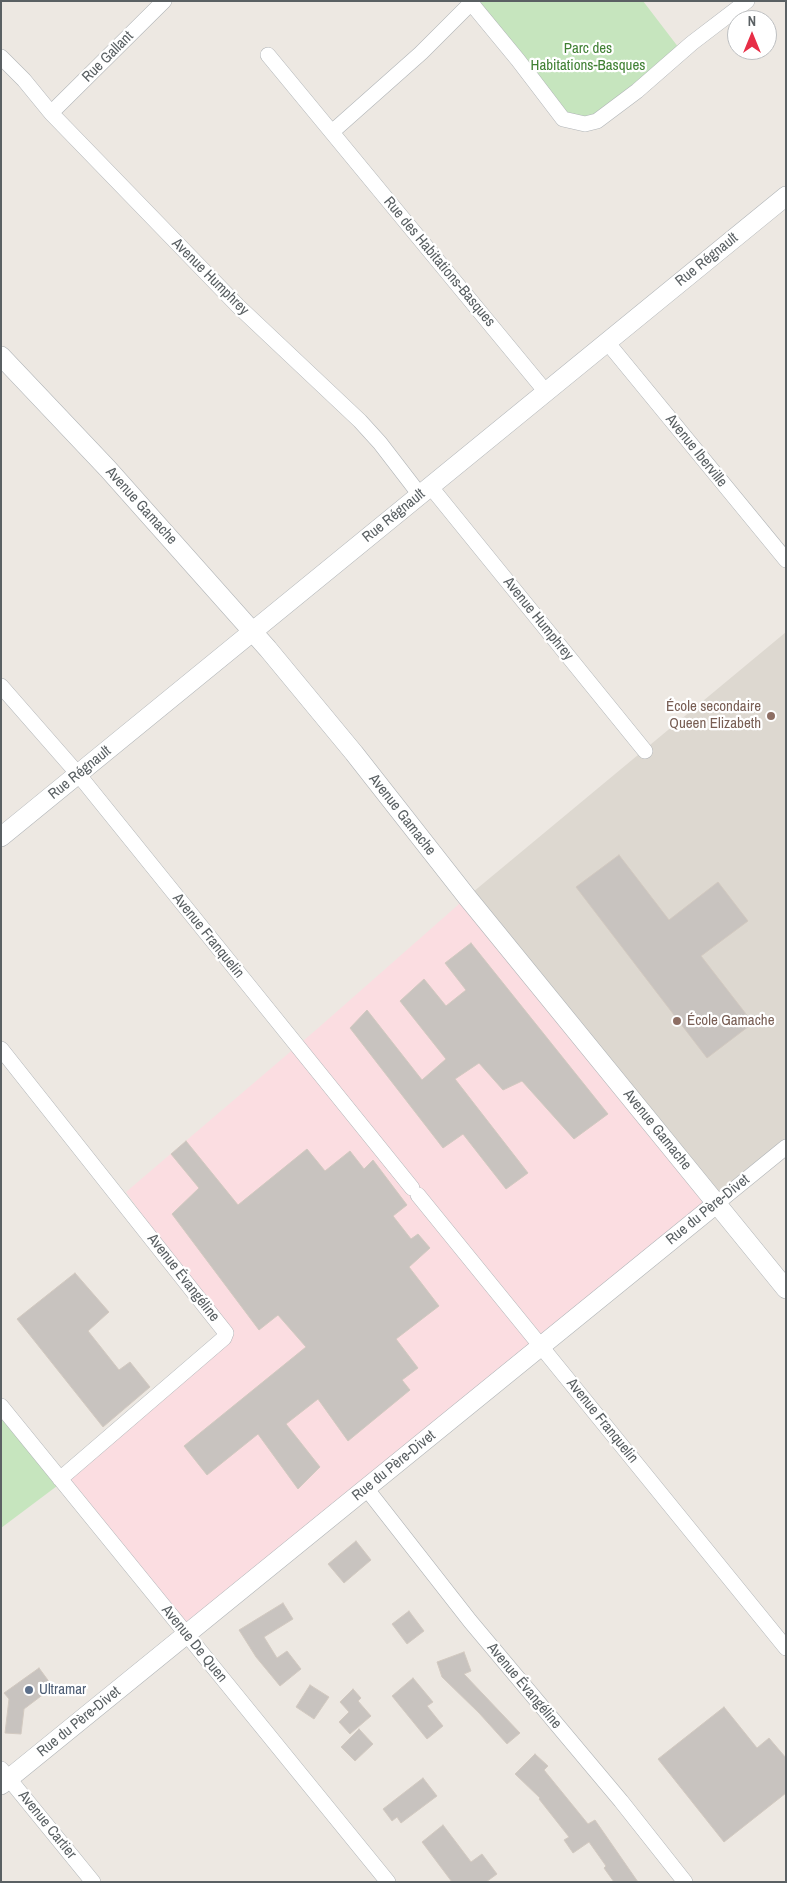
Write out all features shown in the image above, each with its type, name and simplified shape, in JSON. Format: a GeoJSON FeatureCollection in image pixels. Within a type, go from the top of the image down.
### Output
{"type":"FeatureCollection","features":[{"type":"Feature","properties":{"kind":"street","name":"Rue Gallant"},"geometry":{"type":"LineString","coordinates":[[52,113],[164,1]]}},
{"type":"Feature","properties":{"kind":"street"},"geometry":{"type":"LineString","coordinates":[[332,132],[421,53],[472,2],[563,119],[585,124],[597,121],[637,91],[692,43],[747,1]]}},
{"type":"Feature","properties":{"kind":"street","name":"Rue des Habitations-Basques"},"geometry":{"type":"LineString","coordinates":[[268,55],[546,392]]}},
{"type":"Feature","properties":{"kind":"street","name":"Avenue Humphrey"},"geometry":{"type":"LineString","coordinates":[[1,58],[238,306],[360,421],[425,490],[645,751]]}},
{"type":"Feature","properties":{"kind":"street","name":"Rue Régnault"},"geometry":{"type":"LineString","coordinates":[[1,837],[786,196]]}},
{"type":"Feature","properties":{"kind":"street","name":"Avenue Iberville"},"geometry":{"type":"LineString","coordinates":[[607,342],[786,560]]}},
{"type":"Feature","properties":{"kind":"street","name":"Avenue Gamache"},"geometry":{"type":"LineString","coordinates":[[1,356],[108,468],[252,632],[354,753],[468,897],[786,1289]]}},
{"type":"Feature","properties":{"kind":"street","name":"Avenue Franquelin"},"geometry":{"type":"LineString","coordinates":[[1,686],[78,774],[786,1648]]}},
{"type":"Feature","properties":{"kind":"street","name":"Avenue Évangéline"},"geometry":{"type":"LineString","coordinates":[[1,1049],[226,1333],[222,1340],[60,1479]]}},
{"type":"Feature","properties":{"kind":"street","name":"Rue du Père-Divet"},"geometry":{"type":"LineString","coordinates":[[4,1778],[187,1634],[786,1147]]}},
{"type":"Feature","properties":{"kind":"street","name":"Avenue De Quen"},"geometry":{"type":"LineString","coordinates":[[1,1406],[388,1882]]}},
{"type":"Feature","properties":{"kind":"street","name":"Avenue Évangéline"},"geometry":{"type":"LineString","coordinates":[[366,1488],[470,1621],[621,1801],[685,1882]]}},
{"type":"Feature","properties":{"kind":"street","name":"Avenue Cartier"},"geometry":{"type":"LineString","coordinates":[[4,1778],[93,1882]]}},
{"type":"Feature","properties":{"kind":"shaded area","name":"École Gamache"},"geometry":{"type":"Polygon","coordinates":[[[786,632],[786,1146],[716,1204],[467,897],[786,632]]]}},
{"type":"Feature","properties":{"kind":"shaded area"},"geometry":{"type":"Polygon","coordinates":[[[467,897],[716,1204],[187,1635],[60,1479],[226,1333],[126,1192],[317,1029],[467,897]]]}},
{"type":"Feature","properties":{"kind":"green space","name":"Parc des Habitations-Basques"},"geometry":{"type":"Polygon","coordinates":[[[473,1],[643,1],[682,52],[597,121],[574,122],[473,1]]]}},
{"type":"Feature","properties":{"kind":"green space"},"geometry":{"type":"Polygon","coordinates":[[[1,1412],[57,1486],[1,1528],[1,1412]]]}},
{"type":"Feature","properties":{"kind":"building"},"geometry":{"type":"Polygon","coordinates":[[[619,855],[669,920],[718,882],[748,921],[701,956],[753,1023],[707,1058],[576,887],[619,855]]]}},
{"type":"Feature","properties":{"kind":"building"},"geometry":{"type":"Polygon","coordinates":[[[471,943],[608,1114],[574,1139],[522,1081],[503,1090],[479,1063],[455,1079],[528,1173],[506,1189],[463,1134],[443,1148],[350,1028],[367,1010],[422,1080],[446,1059],[400,1001],[424,979],[446,1006],[466,990],[445,963],[471,943]]]}},
{"type":"Feature","properties":{"kind":"building"},"geometry":{"type":"Polygon","coordinates":[[[186,1141],[238,1205],[307,1149],[325,1171],[350,1151],[364,1169],[373,1160],[407,1205],[393,1216],[411,1239],[418,1234],[430,1248],[409,1267],[439,1306],[396,1339],[418,1368],[402,1380],[410,1390],[348,1441],[318,1399],[286,1424],[320,1467],[298,1489],[258,1434],[207,1475],[184,1446],[306,1347],[278,1315],[259,1330],[172,1214],[199,1188],[171,1154],[186,1141]]]}},
{"type":"Feature","properties":{"kind":"building"},"geometry":{"type":"Polygon","coordinates":[[[75,1273],[109,1312],[88,1331],[119,1370],[130,1362],[150,1387],[103,1427],[17,1319],[75,1273]]]}},
{"type":"Feature","properties":{"kind":"building"},"geometry":{"type":"Polygon","coordinates":[[[356,1541],[371,1560],[344,1583],[328,1564],[356,1541]]]}},
{"type":"Feature","properties":{"kind":"building"},"geometry":{"type":"Polygon","coordinates":[[[283,1603],[293,1619],[264,1637],[277,1658],[287,1651],[301,1669],[280,1686],[256,1657],[239,1630],[283,1603]]]}},
{"type":"Feature","properties":{"kind":"building"},"geometry":{"type":"Polygon","coordinates":[[[409,1611],[424,1631],[407,1644],[392,1624],[409,1611]]]}},
{"type":"Feature","properties":{"kind":"building"},"geometry":{"type":"Polygon","coordinates":[[[464,1652],[471,1671],[464,1674],[520,1733],[507,1744],[442,1677],[437,1662],[464,1652]]]}},
{"type":"Feature","properties":{"kind":"building","name":"Ultramar"},"geometry":{"type":"Polygon","coordinates":[[[39,1668],[53,1687],[24,1709],[21,1734],[5,1733],[9,1699],[4,1693],[39,1668]]]}},
{"type":"Feature","properties":{"kind":"building"},"geometry":{"type":"Polygon","coordinates":[[[413,1678],[433,1702],[427,1706],[443,1726],[427,1739],[392,1696],[413,1678]]]}},
{"type":"Feature","properties":{"kind":"building"},"geometry":{"type":"Polygon","coordinates":[[[310,1685],[329,1697],[314,1719],[296,1707],[310,1685]]]}},
{"type":"Feature","properties":{"kind":"building"},"geometry":{"type":"Polygon","coordinates":[[[353,1689],[361,1698],[358,1701],[371,1716],[350,1734],[339,1722],[349,1712],[340,1702],[353,1689]]]}},
{"type":"Feature","properties":{"kind":"building"},"geometry":{"type":"Polygon","coordinates":[[[724,1707],[757,1748],[769,1738],[786,1758],[786,1793],[724,1842],[658,1759],[724,1707]]]}},
{"type":"Feature","properties":{"kind":"building"},"geometry":{"type":"Polygon","coordinates":[[[359,1729],[373,1744],[355,1761],[341,1747],[359,1729]]]}},
{"type":"Feature","properties":{"kind":"building"},"geometry":{"type":"Polygon","coordinates":[[[535,1754],[548,1766],[544,1770],[588,1824],[595,1820],[638,1882],[614,1882],[604,1868],[606,1866],[589,1842],[573,1853],[564,1840],[569,1837],[540,1798],[515,1774],[535,1754]]]}},
{"type":"Feature","properties":{"kind":"building"},"geometry":{"type":"Polygon","coordinates":[[[423,1778],[437,1796],[401,1823],[397,1817],[392,1821],[383,1809],[423,1778]]]}},
{"type":"Feature","properties":{"kind":"building"},"geometry":{"type":"Polygon","coordinates":[[[443,1825],[471,1862],[482,1854],[497,1874],[486,1882],[452,1882],[422,1842],[443,1825]]]}},
{"type":"Feature","properties":{"kind":"place","name":"École secondaire Queen Elizabeth"},"geometry":{"type":"Point","coordinates":[771,716]}},
{"type":"Feature","properties":{"kind":"place","name":"École Gamache"},"geometry":{"type":"Point","coordinates":[677,1021]}},
{"type":"Feature","properties":{"kind":"place","name":"Ultramar"},"geometry":{"type":"Point","coordinates":[29,1690]}}]}
